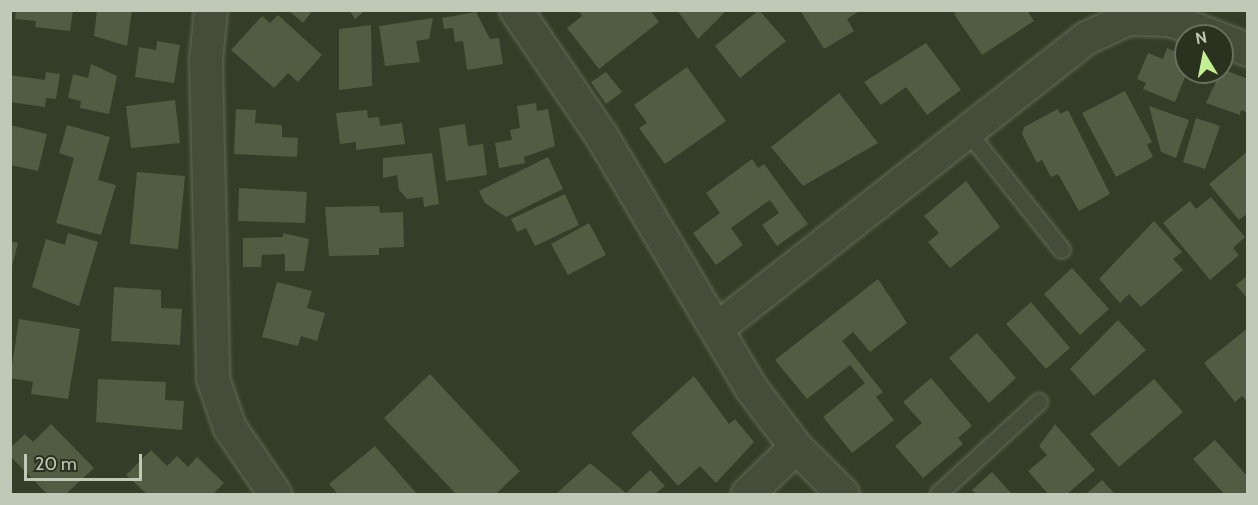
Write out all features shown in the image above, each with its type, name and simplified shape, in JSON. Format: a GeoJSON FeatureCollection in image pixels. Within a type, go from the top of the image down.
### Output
{"type":"FeatureCollection","features":[{"type":"Feature","properties":{"kind":"street"},"geometry":{"type":"LineString","coordinates":[[211,10],[207,72],[213,379],[230,428],[275,495]]}},
{"type":"Feature","properties":{"kind":"street"},"geometry":{"type":"LineString","coordinates":[[516,10],[601,135],[718,328],[751,388],[796,447],[843,495]]}},
{"type":"Feature","properties":{"kind":"street"},"geometry":{"type":"LineString","coordinates":[[718,328],[1087,38],[1128,19],[1218,22],[1248,50]]}},
{"type":"Feature","properties":{"kind":"street"},"geometry":{"type":"LineString","coordinates":[[748,495],[796,447]]}},
{"type":"Feature","properties":{"kind":"lane"},"geometry":{"type":"LineString","coordinates":[[968,131],[1062,250]]}},
{"type":"Feature","properties":{"kind":"lane"},"geometry":{"type":"LineString","coordinates":[[939,495],[1039,402]]}},
{"type":"Feature","properties":{"kind":"building"},"geometry":{"type":"Polygon","coordinates":[[[16,10],[73,10],[70,31],[35,27],[36,21],[15,19],[16,10]]]}},
{"type":"Feature","properties":{"kind":"building"},"geometry":{"type":"Polygon","coordinates":[[[97,10],[132,10],[127,46],[94,36],[97,10]]]}},
{"type":"Feature","properties":{"kind":"building"},"geometry":{"type":"Polygon","coordinates":[[[288,10],[313,10],[303,23],[288,10]]]}},
{"type":"Feature","properties":{"kind":"building"},"geometry":{"type":"Polygon","coordinates":[[[349,10],[366,10],[355,19],[349,10]]]}},
{"type":"Feature","properties":{"kind":"building"},"geometry":{"type":"Polygon","coordinates":[[[578,10],[650,10],[659,22],[599,69],[567,28],[582,16],[578,10]]]}},
{"type":"Feature","properties":{"kind":"building"},"geometry":{"type":"Polygon","coordinates":[[[677,10],[727,10],[698,39],[677,10]]]}},
{"type":"Feature","properties":{"kind":"building"},"geometry":{"type":"Polygon","coordinates":[[[759,10],[786,41],[740,78],[715,46],[759,10]]]}},
{"type":"Feature","properties":{"kind":"building"},"geometry":{"type":"Polygon","coordinates":[[[800,10],[861,10],[847,19],[854,31],[824,49],[800,10]]]}},
{"type":"Feature","properties":{"kind":"building"},"geometry":{"type":"Polygon","coordinates":[[[959,10],[1027,10],[1034,21],[982,55],[954,14],[959,10]]]}},
{"type":"Feature","properties":{"kind":"building"},"geometry":{"type":"Polygon","coordinates":[[[476,12],[490,39],[499,38],[503,64],[467,70],[463,41],[455,42],[453,28],[444,29],[442,18],[476,12]]]}},
{"type":"Feature","properties":{"kind":"building"},"geometry":{"type":"Polygon","coordinates":[[[278,15],[322,55],[298,82],[288,73],[274,88],[231,50],[262,16],[270,23],[278,15]]]}},
{"type":"Feature","properties":{"kind":"building"},"geometry":{"type":"Polygon","coordinates":[[[433,18],[429,39],[416,41],[420,62],[385,66],[379,26],[433,18]]]}},
{"type":"Feature","properties":{"kind":"building"},"geometry":{"type":"Polygon","coordinates":[[[371,25],[372,86],[339,90],[339,29],[371,25]]]}},
{"type":"Feature","properties":{"kind":"building"},"geometry":{"type":"Polygon","coordinates":[[[157,41],[180,45],[174,83],[135,77],[139,47],[156,50],[157,41]]]}},
{"type":"Feature","properties":{"kind":"building"},"geometry":{"type":"Polygon","coordinates":[[[926,43],[961,90],[927,115],[906,87],[881,105],[864,82],[926,43]]]}},
{"type":"Feature","properties":{"kind":"building"},"geometry":{"type":"Polygon","coordinates":[[[1167,48],[1174,51],[1174,84],[1182,84],[1175,102],[1143,89],[1146,83],[1137,79],[1148,53],[1163,59],[1167,48]]]}},
{"type":"Feature","properties":{"kind":"building"},"geometry":{"type":"Polygon","coordinates":[[[91,64],[117,76],[109,114],[80,108],[81,101],[68,98],[73,74],[88,78],[91,64]]]}},
{"type":"Feature","properties":{"kind":"building"},"geometry":{"type":"Polygon","coordinates":[[[687,67],[726,121],[665,164],[639,128],[647,123],[634,105],[687,67]]]}},
{"type":"Feature","properties":{"kind":"building"},"geometry":{"type":"Polygon","coordinates":[[[46,72],[60,74],[56,99],[46,98],[45,107],[10,102],[10,75],[45,80],[46,72]]]}},
{"type":"Feature","properties":{"kind":"building"},"geometry":{"type":"Polygon","coordinates":[[[606,72],[622,92],[606,104],[591,82],[606,72]]]}},
{"type":"Feature","properties":{"kind":"building"},"geometry":{"type":"Polygon","coordinates":[[[1234,74],[1248,79],[1248,113],[1241,110],[1240,115],[1206,103],[1215,84],[1234,84],[1234,74]]]}},
{"type":"Feature","properties":{"kind":"building"},"geometry":{"type":"Polygon","coordinates":[[[1125,91],[1152,142],[1147,145],[1153,157],[1116,177],[1082,113],[1125,91]]]}},
{"type":"Feature","properties":{"kind":"building"},"geometry":{"type":"Polygon","coordinates":[[[839,93],[878,143],[803,186],[771,147],[839,93]]]}},
{"type":"Feature","properties":{"kind":"building"},"geometry":{"type":"Polygon","coordinates":[[[175,100],[180,143],[131,148],[126,106],[175,100]]]}},
{"type":"Feature","properties":{"kind":"building"},"geometry":{"type":"Polygon","coordinates":[[[536,103],[537,111],[548,109],[555,146],[524,157],[525,163],[499,168],[495,143],[512,140],[510,130],[520,128],[517,106],[536,103]]]}},
{"type":"Feature","properties":{"kind":"building"},"geometry":{"type":"Polygon","coordinates":[[[1149,106],[1189,120],[1176,158],[1161,152],[1149,106]]]}},
{"type":"Feature","properties":{"kind":"building"},"geometry":{"type":"Polygon","coordinates":[[[236,109],[256,110],[255,123],[282,125],[282,137],[298,138],[297,157],[234,154],[236,109]]]}},
{"type":"Feature","properties":{"kind":"building"},"geometry":{"type":"Polygon","coordinates":[[[1058,109],[1060,114],[1068,110],[1110,194],[1079,211],[1058,174],[1051,177],[1042,160],[1037,163],[1022,134],[1024,127],[1058,109]]]}},
{"type":"Feature","properties":{"kind":"building"},"geometry":{"type":"Polygon","coordinates":[[[367,110],[368,118],[379,117],[380,126],[402,123],[405,144],[356,150],[356,142],[340,144],[336,113],[367,110]]]}},
{"type":"Feature","properties":{"kind":"building"},"geometry":{"type":"Polygon","coordinates":[[[1196,118],[1220,126],[1205,169],[1183,162],[1196,118]]]}},
{"type":"Feature","properties":{"kind":"building"},"geometry":{"type":"Polygon","coordinates":[[[465,124],[468,146],[483,144],[487,175],[446,181],[439,128],[465,124]]]}},
{"type":"Feature","properties":{"kind":"building"},"geometry":{"type":"Polygon","coordinates":[[[10,125],[47,134],[38,171],[10,165],[10,125]]]}},
{"type":"Feature","properties":{"kind":"building"},"geometry":{"type":"Polygon","coordinates":[[[67,125],[110,137],[98,180],[116,185],[101,235],[56,223],[74,158],[59,153],[67,125]]]}},
{"type":"Feature","properties":{"kind":"building"},"geometry":{"type":"Polygon","coordinates":[[[1248,151],[1248,213],[1239,220],[1209,184],[1248,151]]]}},
{"type":"Feature","properties":{"kind":"building"},"geometry":{"type":"Polygon","coordinates":[[[432,153],[439,204],[424,207],[423,197],[407,199],[399,190],[397,175],[383,178],[383,158],[432,153]]]}},
{"type":"Feature","properties":{"kind":"building"},"geometry":{"type":"Polygon","coordinates":[[[548,157],[563,189],[506,217],[485,203],[479,191],[548,157]]]}},
{"type":"Feature","properties":{"kind":"building"},"geometry":{"type":"Polygon","coordinates":[[[752,159],[758,168],[764,164],[808,224],[777,246],[762,225],[779,213],[770,200],[731,228],[743,245],[716,265],[693,233],[720,213],[706,193],[752,159]]]}},
{"type":"Feature","properties":{"kind":"building"},"geometry":{"type":"Polygon","coordinates":[[[137,172],[185,176],[178,249],[130,244],[137,172]]]}},
{"type":"Feature","properties":{"kind":"building"},"geometry":{"type":"Polygon","coordinates":[[[966,181],[1000,227],[950,268],[928,242],[939,233],[924,216],[966,181]]]}},
{"type":"Feature","properties":{"kind":"building"},"geometry":{"type":"Polygon","coordinates":[[[239,188],[307,192],[305,223],[238,221],[239,188]]]}},
{"type":"Feature","properties":{"kind":"building"},"geometry":{"type":"Polygon","coordinates":[[[565,194],[579,225],[535,246],[526,228],[517,232],[511,219],[565,194]]]}},
{"type":"Feature","properties":{"kind":"building"},"geometry":{"type":"Polygon","coordinates":[[[1211,197],[1245,237],[1233,248],[1239,255],[1210,280],[1163,223],[1190,201],[1196,209],[1211,197]]]}},
{"type":"Feature","properties":{"kind":"building"},"geometry":{"type":"Polygon","coordinates":[[[379,206],[380,213],[403,212],[404,247],[379,248],[379,255],[329,256],[325,207],[379,206]]]}},
{"type":"Feature","properties":{"kind":"building"},"geometry":{"type":"Polygon","coordinates":[[[1154,221],[1182,252],[1173,259],[1183,270],[1141,307],[1129,294],[1120,303],[1099,279],[1154,221]]]}},
{"type":"Feature","properties":{"kind":"building"},"geometry":{"type":"Polygon","coordinates":[[[589,223],[606,255],[568,275],[551,244],[589,223]]]}},
{"type":"Feature","properties":{"kind":"building"},"geometry":{"type":"Polygon","coordinates":[[[68,233],[98,242],[79,306],[32,287],[46,239],[65,245],[68,233]]]}},
{"type":"Feature","properties":{"kind":"building"},"geometry":{"type":"Polygon","coordinates":[[[283,233],[309,239],[304,271],[285,271],[285,254],[262,255],[261,267],[243,267],[243,238],[283,237],[283,233]]]}},
{"type":"Feature","properties":{"kind":"building"},"geometry":{"type":"Polygon","coordinates":[[[10,241],[18,243],[11,270],[10,270],[10,241]]]}},
{"type":"Feature","properties":{"kind":"building"},"geometry":{"type":"Polygon","coordinates":[[[1072,268],[1109,309],[1080,335],[1044,294],[1072,268]]]}},
{"type":"Feature","properties":{"kind":"building"},"geometry":{"type":"Polygon","coordinates":[[[1248,275],[1248,299],[1236,285],[1248,275]]]}},
{"type":"Feature","properties":{"kind":"building"},"geometry":{"type":"Polygon","coordinates":[[[878,279],[907,323],[870,352],[853,332],[842,341],[883,392],[876,397],[894,420],[852,453],[823,417],[865,383],[850,365],[807,399],[775,360],[878,279]]]}},
{"type":"Feature","properties":{"kind":"building"},"geometry":{"type":"Polygon","coordinates":[[[277,282],[312,291],[307,308],[325,313],[317,341],[301,336],[298,346],[262,337],[277,282]]]}},
{"type":"Feature","properties":{"kind":"building"},"geometry":{"type":"Polygon","coordinates":[[[114,287],[161,290],[161,308],[182,309],[180,345],[111,341],[114,287]]]}},
{"type":"Feature","properties":{"kind":"building"},"geometry":{"type":"Polygon","coordinates":[[[1031,302],[1070,348],[1046,369],[1006,324],[1031,302]]]}},
{"type":"Feature","properties":{"kind":"building"},"geometry":{"type":"Polygon","coordinates":[[[19,319],[80,329],[68,399],[31,394],[33,382],[10,378],[19,319]]]}},
{"type":"Feature","properties":{"kind":"building"},"geometry":{"type":"Polygon","coordinates":[[[1118,320],[1146,350],[1094,396],[1070,369],[1118,320]]]}},
{"type":"Feature","properties":{"kind":"building"},"geometry":{"type":"Polygon","coordinates":[[[1248,328],[1248,403],[1242,396],[1235,402],[1204,363],[1248,328]]]}},
{"type":"Feature","properties":{"kind":"building"},"geometry":{"type":"Polygon","coordinates":[[[977,333],[1016,378],[989,403],[949,358],[977,333]]]}},
{"type":"Feature","properties":{"kind":"building"},"geometry":{"type":"Polygon","coordinates":[[[430,374],[520,471],[496,494],[456,494],[384,418],[430,374]]]}},
{"type":"Feature","properties":{"kind":"building"},"geometry":{"type":"Polygon","coordinates":[[[694,376],[729,424],[735,419],[754,442],[716,483],[700,466],[678,486],[631,433],[694,376]]]}},
{"type":"Feature","properties":{"kind":"building"},"geometry":{"type":"Polygon","coordinates":[[[931,378],[972,426],[958,438],[963,444],[923,478],[895,446],[922,423],[903,402],[931,378]]]}},
{"type":"Feature","properties":{"kind":"building"},"geometry":{"type":"Polygon","coordinates":[[[98,379],[166,382],[165,400],[184,401],[182,430],[96,422],[98,379]]]}},
{"type":"Feature","properties":{"kind":"building"},"geometry":{"type":"Polygon","coordinates":[[[1154,379],[1183,412],[1119,467],[1090,434],[1154,379]]]}},
{"type":"Feature","properties":{"kind":"building"},"geometry":{"type":"Polygon","coordinates":[[[51,424],[94,468],[66,494],[47,494],[10,456],[10,448],[25,434],[33,442],[51,424]]]}},
{"type":"Feature","properties":{"kind":"building"},"geometry":{"type":"Polygon","coordinates":[[[1055,424],[1095,470],[1067,494],[1048,494],[1028,471],[1047,455],[1039,446],[1055,424]]]}},
{"type":"Feature","properties":{"kind":"building"},"geometry":{"type":"Polygon","coordinates":[[[1215,440],[1248,477],[1248,494],[1224,494],[1193,459],[1215,440]]]}},
{"type":"Feature","properties":{"kind":"building"},"geometry":{"type":"Polygon","coordinates":[[[375,446],[417,494],[338,494],[329,484],[375,446]]]}},
{"type":"Feature","properties":{"kind":"building"},"geometry":{"type":"Polygon","coordinates":[[[151,450],[167,466],[177,456],[188,467],[197,457],[224,483],[213,494],[147,494],[126,475],[151,450]]]}},
{"type":"Feature","properties":{"kind":"building"},"geometry":{"type":"Polygon","coordinates":[[[590,463],[626,493],[650,470],[665,486],[655,494],[556,494],[590,463]]]}},
{"type":"Feature","properties":{"kind":"building"},"geometry":{"type":"Polygon","coordinates":[[[992,472],[1012,494],[976,494],[972,490],[992,472]]]}},
{"type":"Feature","properties":{"kind":"building"},"geometry":{"type":"Polygon","coordinates":[[[1102,480],[1115,494],[1086,494],[1102,480]]]}}]}
